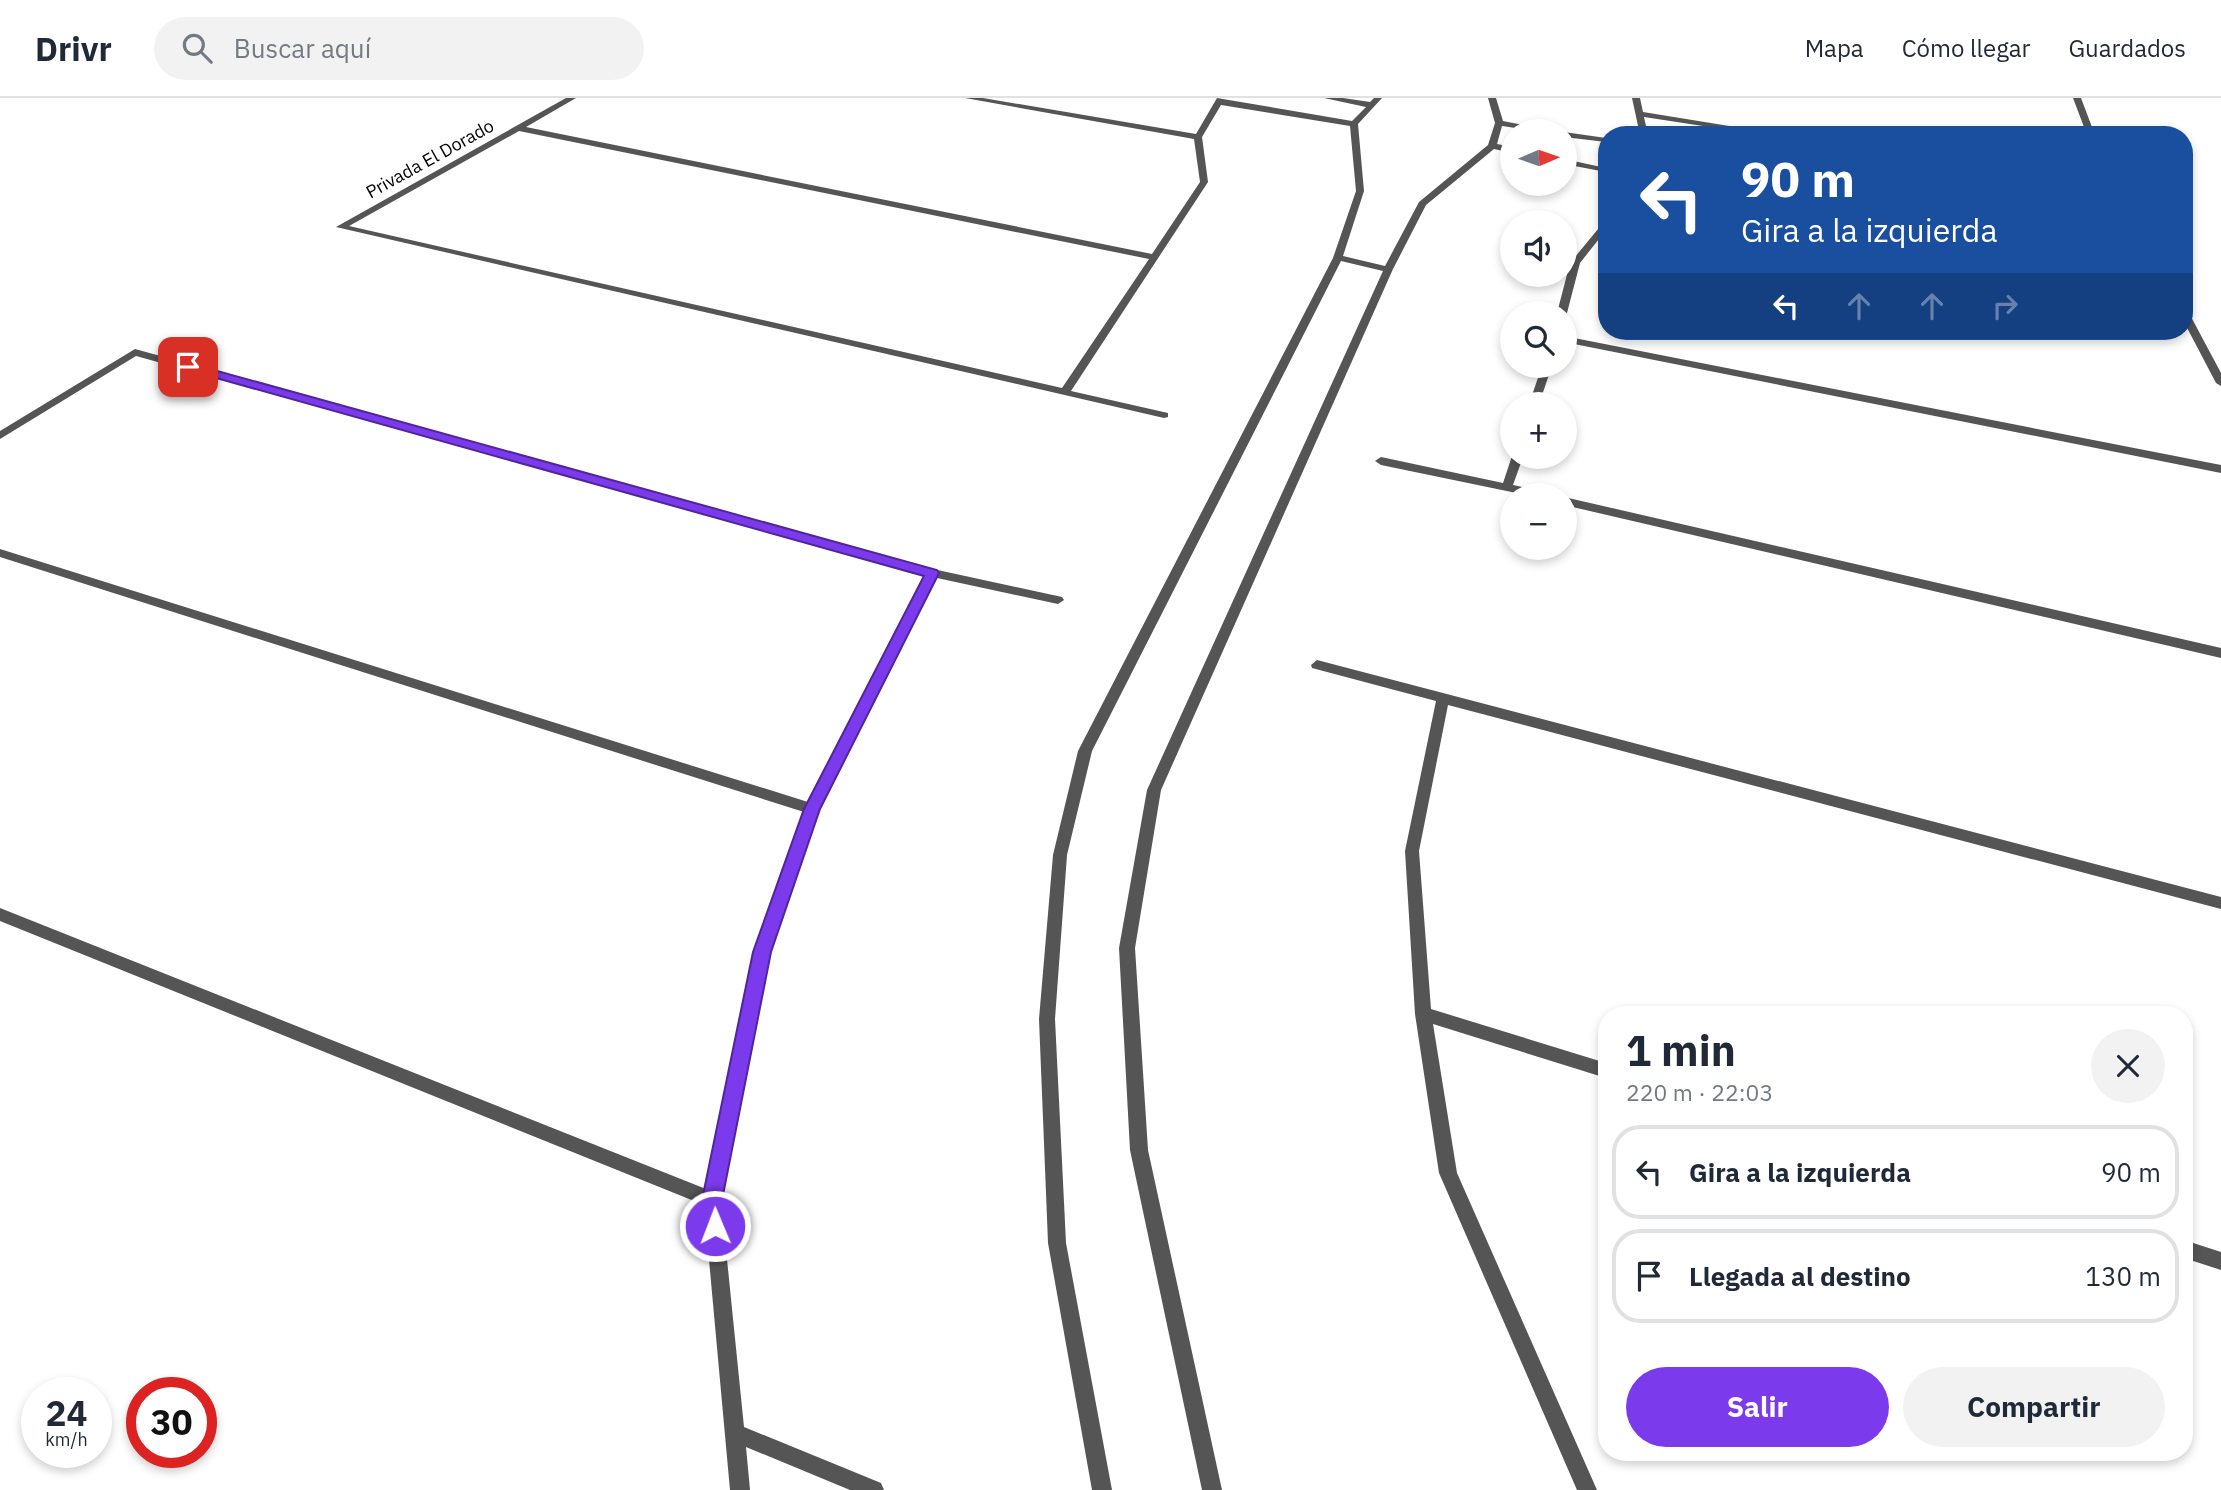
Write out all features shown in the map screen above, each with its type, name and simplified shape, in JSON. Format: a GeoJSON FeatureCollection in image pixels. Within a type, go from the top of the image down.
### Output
{"type":"FeatureCollection","features":[{"type":"Feature","properties":{"kind":"street","name":"Privada El Dorado"},"geometry":{"type":"LineString","coordinates":[[572,98],[341,227],[1065,392]]}},
{"type":"Feature","properties":{"kind":"street"},"geometry":{"type":"LineString","coordinates":[[970,98],[1198,137]]}},
{"type":"Feature","properties":{"kind":"street"},"geometry":{"type":"LineString","coordinates":[[1328,98],[1375,101]]}},
{"type":"Feature","properties":{"kind":"street"},"geometry":{"type":"LineString","coordinates":[[1212,1490],[1139,1150],[1127,948],[1153,790],[1388,269],[1422,204],[1492,146],[1499,123],[1492,98]]}},
{"type":"Feature","properties":{"kind":"street"},"geometry":{"type":"LineString","coordinates":[[1636,98],[1643,126]]}},
{"type":"Feature","properties":{"kind":"street"},"geometry":{"type":"LineString","coordinates":[[2077,98],[2088,126]]}},
{"type":"Feature","properties":{"kind":"street"},"geometry":{"type":"LineString","coordinates":[[1164,415],[1065,392],[1204,182],[1198,137],[1219,100],[1354,124]]}},
{"type":"Feature","properties":{"kind":"street"},"geometry":{"type":"LineString","coordinates":[[1102,1490],[1057,1242],[1047,1019],[1060,855],[1085,751],[1338,258],[1360,191],[1354,124],[1375,101]]}},
{"type":"Feature","properties":{"kind":"street"},"geometry":{"type":"LineString","coordinates":[[1641,114],[1720,126]]}},
{"type":"Feature","properties":{"kind":"street"},"geometry":{"type":"LineString","coordinates":[[518,128],[1154,257]]}},
{"type":"Feature","properties":{"kind":"street"},"geometry":{"type":"LineString","coordinates":[[1577,136],[1598,139]]}},
{"type":"Feature","properties":{"kind":"street"},"geometry":{"type":"LineString","coordinates":[[1492,146],[1500,148]]}},
{"type":"Feature","properties":{"kind":"street"},"geometry":{"type":"LineString","coordinates":[[1577,164],[1598,168]]}},
{"type":"Feature","properties":{"kind":"street"},"geometry":{"type":"LineString","coordinates":[[1565,301],[1575,262],[1598,235]]}},
{"type":"Feature","properties":{"kind":"street"},"geometry":{"type":"LineString","coordinates":[[1338,258],[1388,269]]}},
{"type":"Feature","properties":{"kind":"street"},"geometry":{"type":"LineString","coordinates":[[2193,331],[2221,383]]}},
{"type":"Feature","properties":{"kind":"street"},"geometry":{"type":"LineString","coordinates":[[1577,342],[2221,469]]}},
{"type":"Feature","properties":{"kind":"street"},"geometry":{"type":"LineString","coordinates":[[0,436],[135,352],[933,573],[1058,600]]}},
{"type":"Feature","properties":{"kind":"street"},"geometry":{"type":"LineString","coordinates":[[1381,461],[1500,486]]}},
{"type":"Feature","properties":{"kind":"street"},"geometry":{"type":"LineString","coordinates":[[1577,503],[2221,653]]}},
{"type":"Feature","properties":{"kind":"street"},"geometry":{"type":"LineString","coordinates":[[0,553],[812,809]]}},
{"type":"Feature","properties":{"kind":"street"},"geometry":{"type":"LineString","coordinates":[[740,1490],[712,1200],[762,952],[812,809],[933,573]]}},
{"type":"Feature","properties":{"kind":"street"},"geometry":{"type":"LineString","coordinates":[[1317,666],[2221,903]]}},
{"type":"Feature","properties":{"kind":"street"},"geometry":{"type":"LineString","coordinates":[[1443,699],[1412,851],[1423,1014],[1448,1173],[1587,1490]]}},
{"type":"Feature","properties":{"kind":"street"},"geometry":{"type":"LineString","coordinates":[[0,914],[712,1200]]}},
{"type":"Feature","properties":{"kind":"street"},"geometry":{"type":"LineString","coordinates":[[1423,1014],[1598,1068]]}},
{"type":"Feature","properties":{"kind":"street"},"geometry":{"type":"LineString","coordinates":[[2193,1252],[2221,1261]]}},
{"type":"Feature","properties":{"kind":"street"},"geometry":{"type":"LineString","coordinates":[[735,1433],[874,1490]]}},
{"type":"Feature","properties":{"kind":"route"},"geometry":{"type":"LineString","coordinates":[[188,367],[933,573],[812,809],[762,952],[712,1200],[715,1226]]}}]}
